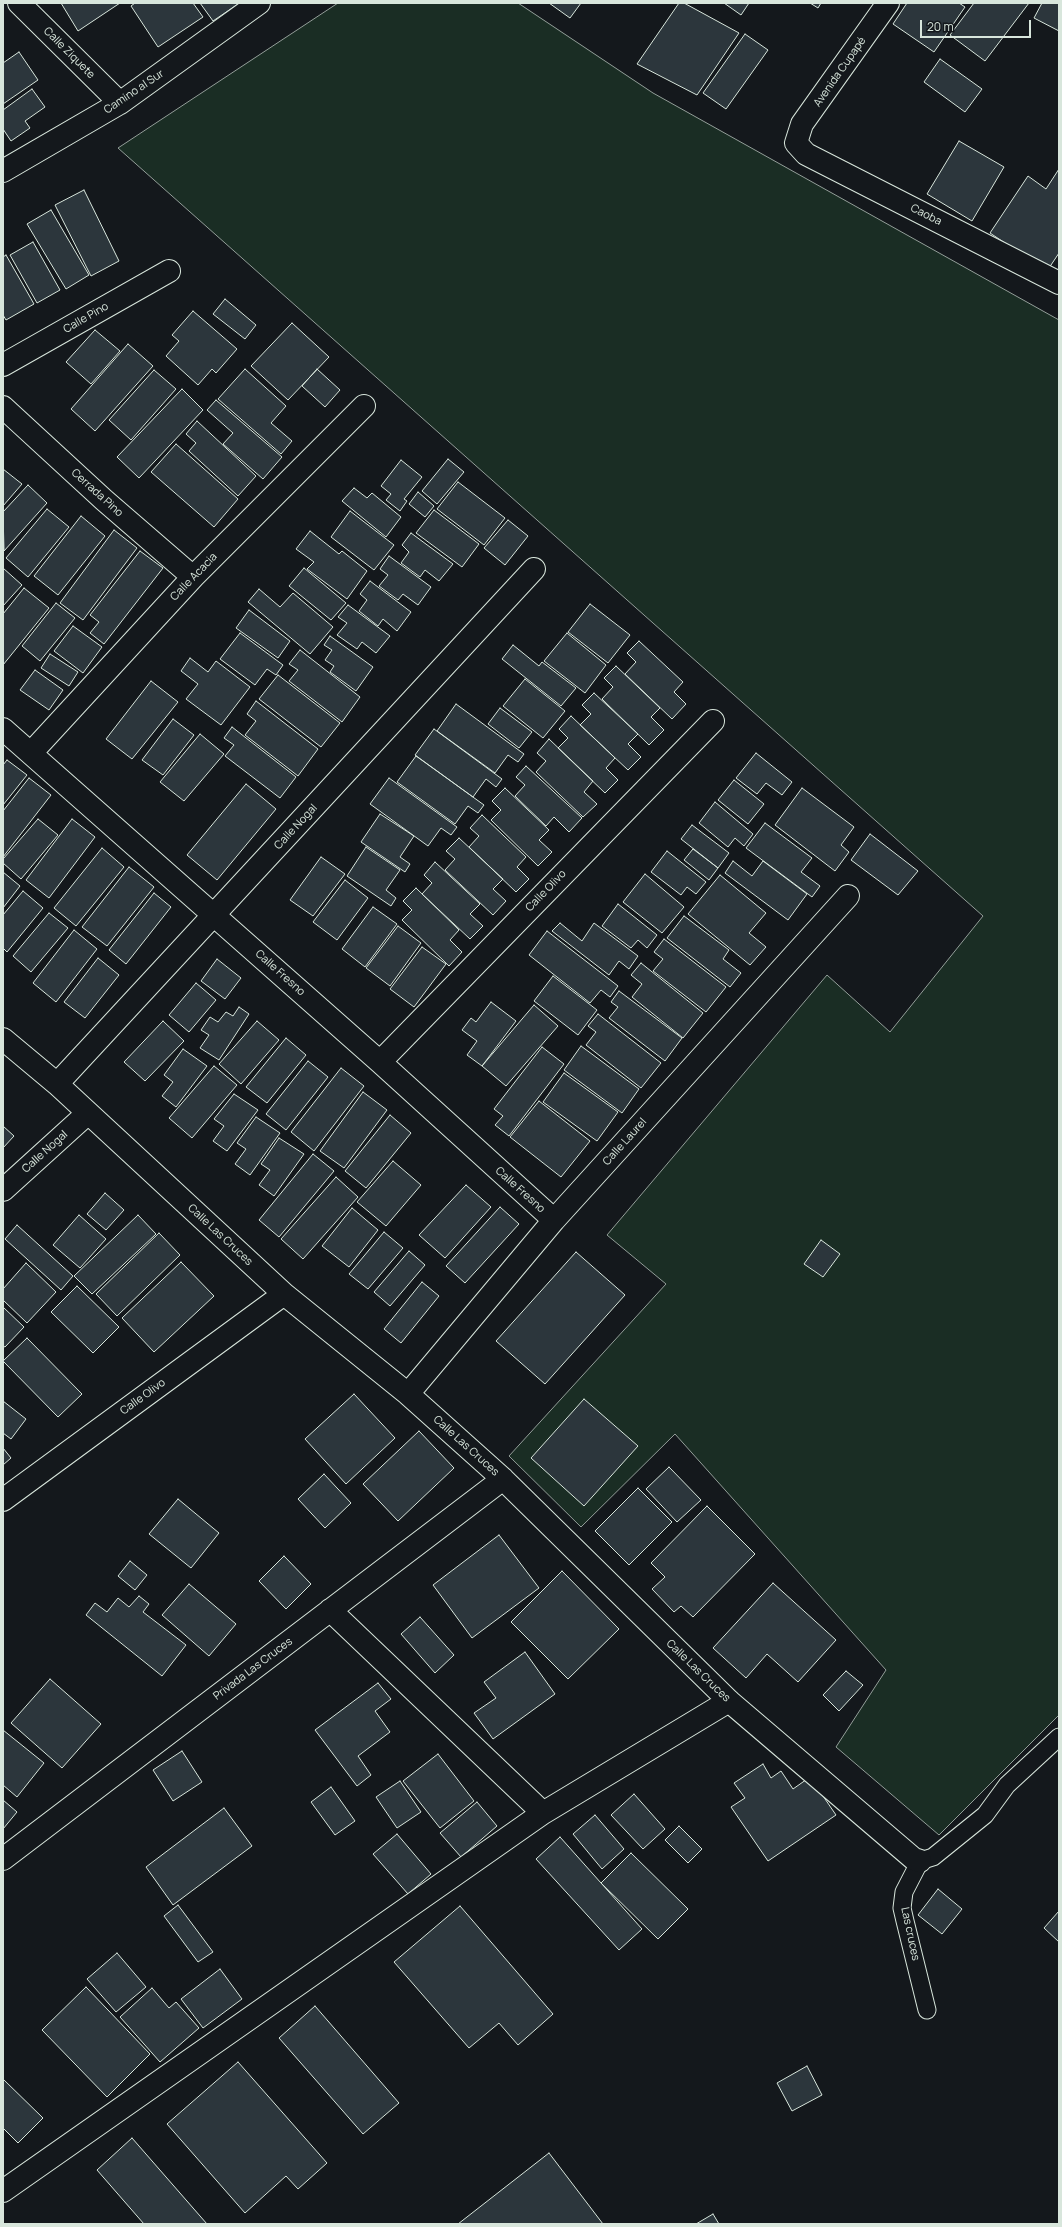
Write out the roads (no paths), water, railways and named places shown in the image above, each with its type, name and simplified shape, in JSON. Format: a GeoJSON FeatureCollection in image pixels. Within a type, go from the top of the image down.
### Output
{"type":"FeatureCollection","features":[{"type":"Feature","properties":{"kind":"street","name":"Calle Ziquete"},"geometry":{"type":"LineString","coordinates":[[19,3],[120,103]]}},
{"type":"Feature","properties":{"kind":"street","name":"Camino al Sur"},"geometry":{"type":"LineString","coordinates":[[3,171],[120,103],[259,3]]}},
{"type":"Feature","properties":{"kind":"street","name":"Avenida Cupapé"},"geometry":{"type":"LineString","coordinates":[[796,143],[802,124],[888,3]]}},
{"type":"Feature","properties":{"kind":"street","name":"Caoba"},"geometry":{"type":"LineString","coordinates":[[796,143],[806,154],[1059,283]]}},
{"type":"Feature","properties":{"kind":"street","name":"Calle Pino"},"geometry":{"type":"LineString","coordinates":[[3,365],[169,271]]}},
{"type":"Feature","properties":{"kind":"street","name":"Calle Acacia"},"geometry":{"type":"LineString","coordinates":[[31,753],[193,577],[364,406]]}},
{"type":"Feature","properties":{"kind":"street","name":"Cerrada Pino"},"geometry":{"type":"LineString","coordinates":[[3,407],[104,500],[193,577]]}},
{"type":"Feature","properties":{"kind":"street","name":"Calle Nogal"},"geometry":{"type":"LineString","coordinates":[[57,1084],[215,916],[534,569]]}},
{"type":"Feature","properties":{"kind":"street","name":"Calle Olivo"},"geometry":{"type":"LineString","coordinates":[[380,1062],[713,721]]}},
{"type":"Feature","properties":{"kind":"street","name":"Calle Fresno"},"geometry":{"type":"LineString","coordinates":[[3,729],[380,1062],[554,1220]]}},
{"type":"Feature","properties":{"kind":"street","name":"Calle Laurel"},"geometry":{"type":"LineString","coordinates":[[408,1394],[554,1220],[848,896]]}},
{"type":"Feature","properties":{"kind":"street","name":"Calle Las Cruces"},"geometry":{"type":"LineString","coordinates":[[3,1039],[57,1084],[284,1294],[408,1394],[503,1479],[729,1701],[908,1854],[920,1861]]}},
{"type":"Feature","properties":{"kind":"street","name":"Calle Nogal"},"geometry":{"type":"LineString","coordinates":[[3,1190],[88,1113]]}},
{"type":"Feature","properties":{"kind":"street","name":"Calle Olivo"},"geometry":{"type":"LineString","coordinates":[[3,1500],[284,1294]]}},
{"type":"Feature","properties":{"kind":"street","name":"Privada Las Cruces"},"geometry":{"type":"LineString","coordinates":[[3,1859],[503,1479]]}},
{"type":"Feature","properties":{"kind":"street"},"geometry":{"type":"LineString","coordinates":[[330,1610],[543,1813]]}},
{"type":"Feature","properties":{"kind":"street"},"geometry":{"type":"LineString","coordinates":[[3,2191],[543,1813],[729,1701]]}},
{"type":"Feature","properties":{"kind":"lane"},"geometry":{"type":"LineString","coordinates":[[920,1861],[933,1857],[985,1816],[1007,1785],[1059,1737]]}},
{"type":"Feature","properties":{"kind":"lane","name":"Las cruces"},"geometry":{"type":"LineString","coordinates":[[920,1861],[904,1892],[902,1908],[928,2010]]}}]}
